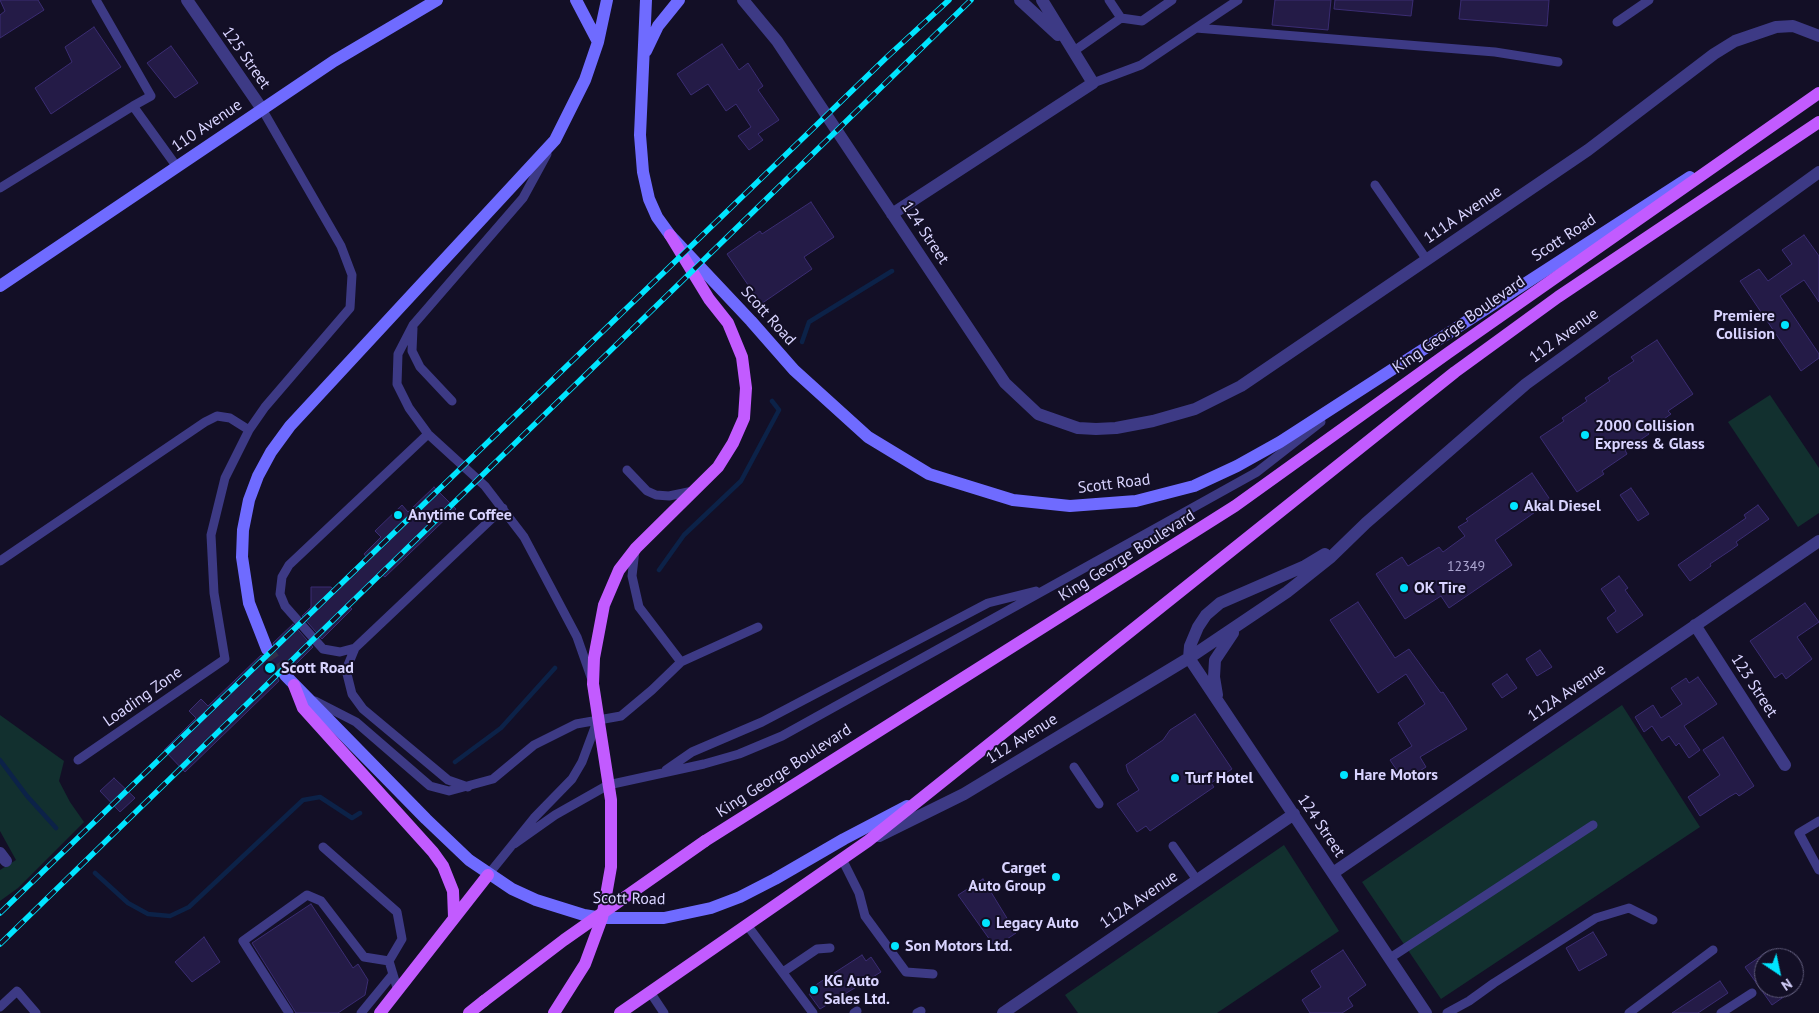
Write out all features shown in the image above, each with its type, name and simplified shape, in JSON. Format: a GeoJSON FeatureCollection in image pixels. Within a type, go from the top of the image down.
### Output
{"type":"FeatureCollection","features":[{"type":"Feature","properties":{"kind":"main road","name":"110 Avenue"},"geometry":{"type":"LineString","coordinates":[[0,286],[334,61],[422,4],[437,0]]}},
{"type":"Feature","properties":{"kind":"main road"},"geometry":{"type":"LineString","coordinates":[[576,0],[598,42]]}},
{"type":"Feature","properties":{"kind":"main road"},"geometry":{"type":"LineString","coordinates":[[267,649],[248,603],[242,557],[243,530],[249,500],[270,452],[290,426],[336,375],[555,140],[585,80],[598,42],[607,0]]}},
{"type":"Feature","properties":{"kind":"main road","name":"Scott Road"},"geometry":{"type":"LineString","coordinates":[[646,0],[640,134],[643,172],[657,217],[670,235],[794,370],[868,438],[929,474],[1013,500],[1070,506],[1136,500],[1194,486],[1237,466],[1280,442],[1793,110]]}},
{"type":"Feature","properties":{"kind":"main road"},"geometry":{"type":"LineString","coordinates":[[643,55],[658,26],[680,0]]}},
{"type":"Feature","properties":{"kind":"main road","name":"King George Boulevard"},"geometry":{"type":"LineString","coordinates":[[469,1013],[564,940],[705,841],[1235,506],[1819,93]]}},
{"type":"Feature","properties":{"kind":"main road"},"geometry":{"type":"LineString","coordinates":[[620,1013],[868,841],[1456,372],[1558,297],[1819,122]]}},
{"type":"Feature","properties":{"kind":"main road"},"geometry":{"type":"LineString","coordinates":[[554,1013],[584,964],[602,918],[611,867],[612,811],[593,684],[594,658],[604,605],[620,570],[636,548],[698,490],[718,467],[734,443],[744,418],[746,388],[742,357],[728,324],[709,299],[670,235]]}},
{"type":"Feature","properties":{"kind":"main road","name":"Scott Road"},"geometry":{"type":"LineString","coordinates":[[285,675],[344,733],[426,819],[469,860],[488,874],[536,900],[602,918],[664,918],[711,908],[740,897],[775,879],[844,839],[916,802]]}},
{"type":"Feature","properties":{"kind":"main road"},"geometry":{"type":"LineString","coordinates":[[294,685],[303,708],[433,852],[449,878],[454,917]]}},
{"type":"Feature","properties":{"kind":"main road"},"geometry":{"type":"LineString","coordinates":[[380,1013],[488,874]]}},
{"type":"Feature","properties":{"kind":"street","name":"125 Street"},"geometry":{"type":"LineString","coordinates":[[187,0],[262,109]]}},
{"type":"Feature","properties":{"kind":"street","name":"124 Street"},"geometry":{"type":"LineString","coordinates":[[743,0],[776,41],[1005,383],[1020,400],[1038,414],[1057,422],[1078,428],[1116,428]]}},
{"type":"Feature","properties":{"kind":"street"},"geometry":{"type":"LineString","coordinates":[[1020,0],[1072,49]]}},
{"type":"Feature","properties":{"kind":"street"},"geometry":{"type":"LineString","coordinates":[[892,214],[1094,83],[1042,0]]}},
{"type":"Feature","properties":{"kind":"street","name":"111A Avenue"},"geometry":{"type":"LineString","coordinates":[[1116,428],[1186,412],[1240,386],[1588,150],[1735,40],[1776,27],[1792,26],[1819,36]]}},
{"type":"Feature","properties":{"kind":"street","name":"112 Avenue"},"geometry":{"type":"LineString","coordinates":[[868,841],[964,794],[1189,658],[1241,624],[1303,580],[1526,384],[1819,172]]}},
{"type":"Feature","properties":{"kind":"street","name":"112A Avenue"},"geometry":{"type":"LineString","coordinates":[[1333,873],[1819,542]]}},
{"type":"Feature","properties":{"kind":"street","name":"112 Avenue"},"geometry":{"type":"LineString","coordinates":[[1189,658],[1190,646],[1198,627],[1206,615],[1220,603],[1233,595],[1305,566],[1342,544]]}},
{"type":"Feature","properties":{"kind":"street"},"geometry":{"type":"LineString","coordinates":[[1222,706],[1214,684],[1215,660],[1222,646],[1241,624]]}},
{"type":"Feature","properties":{"kind":"street","name":"123 Street"},"geometry":{"type":"LineString","coordinates":[[1695,625],[1785,765]]}},
{"type":"Feature","properties":{"kind":"street","name":"124 Street"},"geometry":{"type":"LineString","coordinates":[[1189,658],[1390,958],[1423,1012]]}},
{"type":"Feature","properties":{"kind":"street","name":"112A Avenue"},"geometry":{"type":"LineString","coordinates":[[1003,1013],[1294,814]]}},
{"type":"Feature","properties":{"kind":"lane"},"geometry":{"type":"LineString","coordinates":[[0,188],[151,96],[96,0]]}},
{"type":"Feature","properties":{"kind":"lane"},"geometry":{"type":"LineString","coordinates":[[1109,0],[1122,18]]}},
{"type":"Feature","properties":{"kind":"lane"},"geometry":{"type":"LineString","coordinates":[[1072,49],[1122,18],[1142,21],[1172,0]]}},
{"type":"Feature","properties":{"kind":"lane"},"geometry":{"type":"LineString","coordinates":[[1094,83],[1141,65],[1238,0]]}},
{"type":"Feature","properties":{"kind":"lane"},"geometry":{"type":"LineString","coordinates":[[1617,22],[1649,0]]}},
{"type":"Feature","properties":{"kind":"lane"},"geometry":{"type":"LineString","coordinates":[[1196,28],[1495,52],[1558,62]]}},
{"type":"Feature","properties":{"kind":"lane"},"geometry":{"type":"LineString","coordinates":[[133,106],[177,167]]}},
{"type":"Feature","properties":{"kind":"lane"},"geometry":{"type":"LineString","coordinates":[[0,561],[211,419],[218,416],[230,418],[249,430],[265,407],[350,308],[353,284],[352,275],[341,246],[262,109]]}},
{"type":"Feature","properties":{"kind":"lane"},"geometry":{"type":"LineString","coordinates":[[555,140],[523,198],[413,325],[398,354],[397,384],[409,408],[428,434],[485,486],[524,537],[577,637],[593,684]]}},
{"type":"Feature","properties":{"kind":"lane"},"geometry":{"type":"LineString","coordinates":[[1375,185],[1427,260]]}},
{"type":"Feature","properties":{"kind":"lane"},"geometry":{"type":"LineString","coordinates":[[413,325],[412,351],[420,367],[452,401]]}},
{"type":"Feature","properties":{"kind":"lane"},"geometry":{"type":"LineString","coordinates":[[514,844],[554,815],[608,784],[704,764],[739,754],[782,736],[1257,472],[1380,376]]}},
{"type":"Feature","properties":{"kind":"lane","name":"Loading Zone"},"geometry":{"type":"LineString","coordinates":[[78,760],[225,659],[214,593],[211,535],[225,478],[249,430]]}},
{"type":"Feature","properties":{"kind":"lane"},"geometry":{"type":"LineString","coordinates":[[355,648],[340,652],[324,649],[285,606],[280,594],[282,577],[289,564],[428,434]]}},
{"type":"Feature","properties":{"kind":"lane"},"geometry":{"type":"LineString","coordinates":[[627,470],[647,491],[656,496],[669,496],[698,490]]}},
{"type":"Feature","properties":{"kind":"lane"},"geometry":{"type":"LineString","coordinates":[[470,787],[448,780],[363,709],[352,694],[346,670],[355,648],[503,508]]}},
{"type":"Feature","properties":{"kind":"lane"},"geometry":{"type":"LineString","coordinates":[[636,548],[632,576],[640,607],[681,662]]}},
{"type":"Feature","properties":{"kind":"lane"},"geometry":{"type":"LineString","coordinates":[[664,772],[692,752],[762,722],[988,603],[1048,588]]}},
{"type":"Feature","properties":{"kind":"lane"},"geometry":{"type":"LineString","coordinates":[[306,696],[356,722],[430,786],[449,791],[470,787],[493,779],[534,745],[576,724],[621,716],[681,662],[758,627]]}},
{"type":"Feature","properties":{"kind":"lane"},"geometry":{"type":"LineString","coordinates":[[488,874],[534,818],[572,779],[582,762],[598,719]]}},
{"type":"Feature","properties":{"kind":"lane"},"geometry":{"type":"LineString","coordinates":[[1074,767],[1099,804]]}},
{"type":"Feature","properties":{"kind":"lane"},"geometry":{"type":"LineString","coordinates":[[1819,821],[1799,833],[1819,870]]}},
{"type":"Feature","properties":{"kind":"lane"},"geometry":{"type":"LineString","coordinates":[[1390,958],[1593,825]]}},
{"type":"Feature","properties":{"kind":"lane"},"geometry":{"type":"LineString","coordinates":[[1174,846],[1197,880]]}},
{"type":"Feature","properties":{"kind":"lane"},"geometry":{"type":"LineString","coordinates":[[324,847],[397,912],[402,939],[389,961],[398,991]]}},
{"type":"Feature","properties":{"kind":"lane"},"geometry":{"type":"LineString","coordinates":[[842,859],[859,893],[865,916],[906,972],[933,974]]}},
{"type":"Feature","properties":{"kind":"lane"},"geometry":{"type":"LineString","coordinates":[[289,1013],[243,941],[308,895],[321,901],[364,957],[389,961]]}},
{"type":"Feature","properties":{"kind":"lane"},"geometry":{"type":"LineString","coordinates":[[1447,1013],[1469,1001],[1596,918],[1629,908],[1653,920]]}},
{"type":"Feature","properties":{"kind":"lane"},"geometry":{"type":"LineString","coordinates":[[747,925],[813,1013]]}},
{"type":"Feature","properties":{"kind":"lane"},"geometry":{"type":"LineString","coordinates":[[783,972],[817,948],[830,948]]}},
{"type":"Feature","properties":{"kind":"lane"},"geometry":{"type":"LineString","coordinates":[[1629,1013],[1713,950]]}},
{"type":"Feature","properties":{"kind":"lane"},"geometry":{"type":"LineString","coordinates":[[361,1013],[393,974]]}},
{"type":"Feature","properties":{"kind":"lane"},"geometry":{"type":"LineString","coordinates":[[0,1007],[17,991],[36,1013]]}},
{"type":"Feature","properties":{"kind":"lane"},"geometry":{"type":"LineString","coordinates":[[650,992],[664,1013]]}},
{"type":"Feature","properties":{"kind":"lane"},"geometry":{"type":"LineString","coordinates":[[1721,1013],[1752,993]]}},
{"type":"Feature","properties":{"kind":"green space"},"geometry":{"type":"Polygon","coordinates":[[[1770,395],[1819,468],[1819,513],[1798,527],[1728,422],[1770,395]]]}},
{"type":"Feature","properties":{"kind":"green space"},"geometry":{"type":"Polygon","coordinates":[[[1622,705],[1700,827],[1441,999],[1362,882],[1622,705]]]}},
{"type":"Feature","properties":{"kind":"green space"},"geometry":{"type":"Polygon","coordinates":[[[0,715],[64,761],[59,781],[70,802],[84,822],[18,888],[0,901],[0,870],[16,860],[0,831],[0,715]]]}},
{"type":"Feature","properties":{"kind":"green space"},"geometry":{"type":"Polygon","coordinates":[[[1284,845],[1339,931],[1217,1013],[1078,1013],[1065,995],[1284,845]]]}},
{"type":"Feature","properties":{"kind":"building"},"geometry":{"type":"Polygon","coordinates":[[[0,0],[38,0],[44,10],[0,38],[0,15],[5,11],[0,0]]]}},
{"type":"Feature","properties":{"kind":"building"},"geometry":{"type":"Polygon","coordinates":[[[1275,0],[1331,0],[1328,30],[1272,25],[1275,0]]]}},
{"type":"Feature","properties":{"kind":"building"},"geometry":{"type":"Polygon","coordinates":[[[1335,0],[1413,0],[1411,16],[1334,9],[1335,0]]]}},
{"type":"Feature","properties":{"kind":"building"},"geometry":{"type":"Polygon","coordinates":[[[1461,0],[1549,0],[1547,26],[1459,19],[1461,0]]]}},
{"type":"Feature","properties":{"kind":"building"},"geometry":{"type":"Polygon","coordinates":[[[94,27],[121,67],[51,114],[35,88],[72,62],[65,47],[94,27]]]}},
{"type":"Feature","properties":{"kind":"building"},"geometry":{"type":"Polygon","coordinates":[[[722,44],[739,70],[748,63],[763,86],[758,90],[779,120],[758,134],[763,140],[749,150],[738,136],[751,127],[736,104],[726,111],[708,84],[691,95],[677,74],[722,44]]]}},
{"type":"Feature","properties":{"kind":"building"},"geometry":{"type":"Polygon","coordinates":[[[171,46],[198,83],[175,98],[147,63],[171,46]]]}},
{"type":"Feature","properties":{"kind":"building"},"geometry":{"type":"Polygon","coordinates":[[[811,202],[834,237],[804,257],[812,269],[761,304],[727,254],[760,231],[762,234],[811,202]]]}},
{"type":"Feature","properties":{"kind":"building","name":"Premiere Collision"},"geometry":{"type":"Polygon","coordinates":[[[1804,235],[1819,256],[1819,302],[1804,280],[1780,296],[1819,354],[1819,358],[1801,371],[1740,281],[1759,269],[1768,281],[1792,264],[1782,250],[1804,235]]]}},
{"type":"Feature","properties":{"kind":"building"},"geometry":{"type":"Polygon","coordinates":[[[1657,340],[1693,394],[1668,411],[1671,414],[1647,431],[1649,434],[1625,450],[1627,454],[1602,471],[1604,474],[1577,492],[1540,437],[1564,421],[1562,418],[1587,401],[1585,398],[1610,381],[1608,378],[1634,361],[1631,357],[1657,340]]]}},
{"type":"Feature","properties":{"kind":"building"},"geometry":{"type":"Polygon","coordinates":[[[1532,473],[1551,501],[1495,540],[1512,565],[1449,608],[1441,596],[1405,619],[1376,574],[1402,557],[1408,566],[1439,547],[1443,552],[1465,536],[1458,527],[1468,521],[1466,519],[1532,473]]]}},
{"type":"Feature","properties":{"kind":"building"},"geometry":{"type":"Polygon","coordinates":[[[434,487],[456,509],[385,577],[380,573],[347,604],[352,609],[322,639],[302,616],[311,607],[311,587],[331,587],[336,592],[369,560],[364,554],[381,537],[375,531],[402,505],[408,512],[434,487]]]}},
{"type":"Feature","properties":{"kind":"building"},"geometry":{"type":"Polygon","coordinates":[[[1631,488],[1649,514],[1638,521],[1620,495],[1631,488]]]}},
{"type":"Feature","properties":{"kind":"building"},"geometry":{"type":"Polygon","coordinates":[[[1758,505],[1769,519],[1736,542],[1738,545],[1710,564],[1711,566],[1690,581],[1678,565],[1746,518],[1744,515],[1758,505]]]}},
{"type":"Feature","properties":{"kind":"building"},"geometry":{"type":"Polygon","coordinates":[[[1619,576],[1628,588],[1625,590],[1643,615],[1617,633],[1607,618],[1616,611],[1601,589],[1619,576]]]}},
{"type":"Feature","properties":{"kind":"building"},"geometry":{"type":"Polygon","coordinates":[[[1358,602],[1395,658],[1409,649],[1441,693],[1443,692],[1467,729],[1420,757],[1426,767],[1404,781],[1390,760],[1412,746],[1398,723],[1425,704],[1406,674],[1378,693],[1330,620],[1358,602]]]}},
{"type":"Feature","properties":{"kind":"building"},"geometry":{"type":"Polygon","coordinates":[[[1805,603],[1819,622],[1797,637],[1812,659],[1786,679],[1782,673],[1775,678],[1750,641],[1805,603]]]}},
{"type":"Feature","properties":{"kind":"building"},"geometry":{"type":"Polygon","coordinates":[[[293,624],[313,647],[291,669],[283,667],[279,670],[277,677],[279,681],[185,772],[164,750],[196,718],[189,711],[201,699],[208,706],[261,655],[266,657],[273,654],[275,650],[273,643],[293,624]]]}},
{"type":"Feature","properties":{"kind":"building"},"geometry":{"type":"Polygon","coordinates":[[[1540,650],[1552,667],[1537,676],[1526,659],[1540,650]]]}},
{"type":"Feature","properties":{"kind":"building"},"geometry":{"type":"Polygon","coordinates":[[[1507,674],[1517,688],[1502,698],[1492,684],[1507,674]]]}},
{"type":"Feature","properties":{"kind":"building"},"geometry":{"type":"Polygon","coordinates":[[[1698,677],[1717,704],[1684,726],[1700,750],[1689,758],[1679,743],[1676,746],[1669,736],[1662,741],[1652,726],[1644,732],[1635,717],[1653,705],[1661,718],[1682,704],[1671,688],[1686,678],[1689,683],[1698,677]]]}},
{"type":"Feature","properties":{"kind":"building","name":"Turf Hotel"},"geometry":{"type":"Polygon","coordinates":[[[1195,714],[1232,769],[1211,783],[1214,787],[1150,831],[1146,826],[1137,832],[1117,804],[1139,790],[1126,765],[1163,740],[1170,730],[1195,714]]]}},
{"type":"Feature","properties":{"kind":"building"},"geometry":{"type":"Polygon","coordinates":[[[1723,737],[1754,786],[1739,796],[1736,793],[1700,816],[1688,797],[1720,775],[1703,750],[1723,737]]]}},
{"type":"Feature","properties":{"kind":"building"},"geometry":{"type":"Polygon","coordinates":[[[114,778],[135,798],[120,812],[100,791],[114,778]]]}},
{"type":"Feature","properties":{"kind":"building"},"geometry":{"type":"Polygon","coordinates":[[[983,879],[1016,933],[995,947],[958,895],[983,879]]]}},
{"type":"Feature","properties":{"kind":"building"},"geometry":{"type":"Polygon","coordinates":[[[311,904],[353,968],[358,964],[368,980],[365,995],[338,1013],[296,1013],[252,943],[311,904]]]}},
{"type":"Feature","properties":{"kind":"building"},"geometry":{"type":"Polygon","coordinates":[[[1593,932],[1607,955],[1579,971],[1566,948],[1593,932]]]}},
{"type":"Feature","properties":{"kind":"building"},"geometry":{"type":"Polygon","coordinates":[[[204,937],[220,962],[192,982],[175,962],[204,937]]]}},
{"type":"Feature","properties":{"kind":"building"},"geometry":{"type":"Polygon","coordinates":[[[1343,950],[1366,985],[1348,998],[1353,1006],[1342,1013],[1310,1013],[1302,1000],[1321,987],[1311,971],[1343,950]]]}},
{"type":"Feature","properties":{"kind":"building"},"geometry":{"type":"Polygon","coordinates":[[[862,955],[866,961],[871,957],[881,972],[820,1009],[809,994],[813,991],[811,988],[862,955]]]}},
{"type":"Feature","properties":{"kind":"building"},"geometry":{"type":"Polygon","coordinates":[[[1754,961],[1754,980],[1745,967],[1754,961]]]}},
{"type":"Feature","properties":{"kind":"building"},"geometry":{"type":"Polygon","coordinates":[[[1720,981],[1728,993],[1698,1013],[1672,1013],[1720,981]]]}},
{"type":"Feature","properties":{"kind":"building"},"geometry":{"type":"Polygon","coordinates":[[[1767,998],[1782,998],[1772,1005],[1767,998]]]}},
{"type":"Feature","properties":{"kind":"waterway"},"geometry":{"type":"LineString","coordinates":[[802,342],[809,322],[892,271]]}},
{"type":"Feature","properties":{"kind":"waterway"},"geometry":{"type":"LineString","coordinates":[[659,570],[684,535],[741,481],[779,410],[772,401]]}},
{"type":"Feature","properties":{"kind":"waterway"},"geometry":{"type":"LineString","coordinates":[[455,762],[501,728],[555,668]]}},
{"type":"Feature","properties":{"kind":"waterway"},"geometry":{"type":"LineString","coordinates":[[0,760],[27,796],[56,828]]}},
{"type":"Feature","properties":{"kind":"waterway"},"geometry":{"type":"LineString","coordinates":[[95,873],[128,903],[148,914],[170,916],[189,907],[303,800],[320,797],[352,818],[360,813]]}},
{"type":"Feature","properties":{"kind":"tunnel"},"geometry":{"type":"LineString","coordinates":[[267,649],[285,675]]}},
{"type":"Feature","properties":{"kind":"railway"},"geometry":{"type":"LineString","coordinates":[[0,913],[887,57],[949,0]]}},
{"type":"Feature","properties":{"kind":"railway"},"geometry":{"type":"LineString","coordinates":[[0,944],[971,0]]}},
{"type":"Feature","properties":{"kind":"place","name":"Premiere Collision"},"geometry":{"type":"Point","coordinates":[1785,325]}},
{"type":"Feature","properties":{"kind":"place","name":"2000 Collision Express & Glass"},"geometry":{"type":"Point","coordinates":[1585,435]}},
{"type":"Feature","properties":{"kind":"place","name":"Akal Diesel"},"geometry":{"type":"Point","coordinates":[1514,506]}},
{"type":"Feature","properties":{"kind":"place","name":"Anytime Coffee"},"geometry":{"type":"Point","coordinates":[398,515]}},
{"type":"Feature","properties":{"kind":"place","name":"OK Tire"},"geometry":{"type":"Point","coordinates":[1404,588]}},
{"type":"Feature","properties":{"kind":"place","name":"Scott Road"},"geometry":{"type":"Point","coordinates":[270,668]}},
{"type":"Feature","properties":{"kind":"place","name":"Hare Motors"},"geometry":{"type":"Point","coordinates":[1344,775]}},
{"type":"Feature","properties":{"kind":"place","name":"Turf Hotel"},"geometry":{"type":"Point","coordinates":[1175,778]}},
{"type":"Feature","properties":{"kind":"place","name":"Carget Auto Group"},"geometry":{"type":"Point","coordinates":[1056,877]}},
{"type":"Feature","properties":{"kind":"place","name":"Legacy Auto"},"geometry":{"type":"Point","coordinates":[986,923]}},
{"type":"Feature","properties":{"kind":"place","name":"Son Motors Ltd."},"geometry":{"type":"Point","coordinates":[895,946]}},
{"type":"Feature","properties":{"kind":"place","name":"KG Auto Sales Ltd."},"geometry":{"type":"Point","coordinates":[814,990]}}]}
